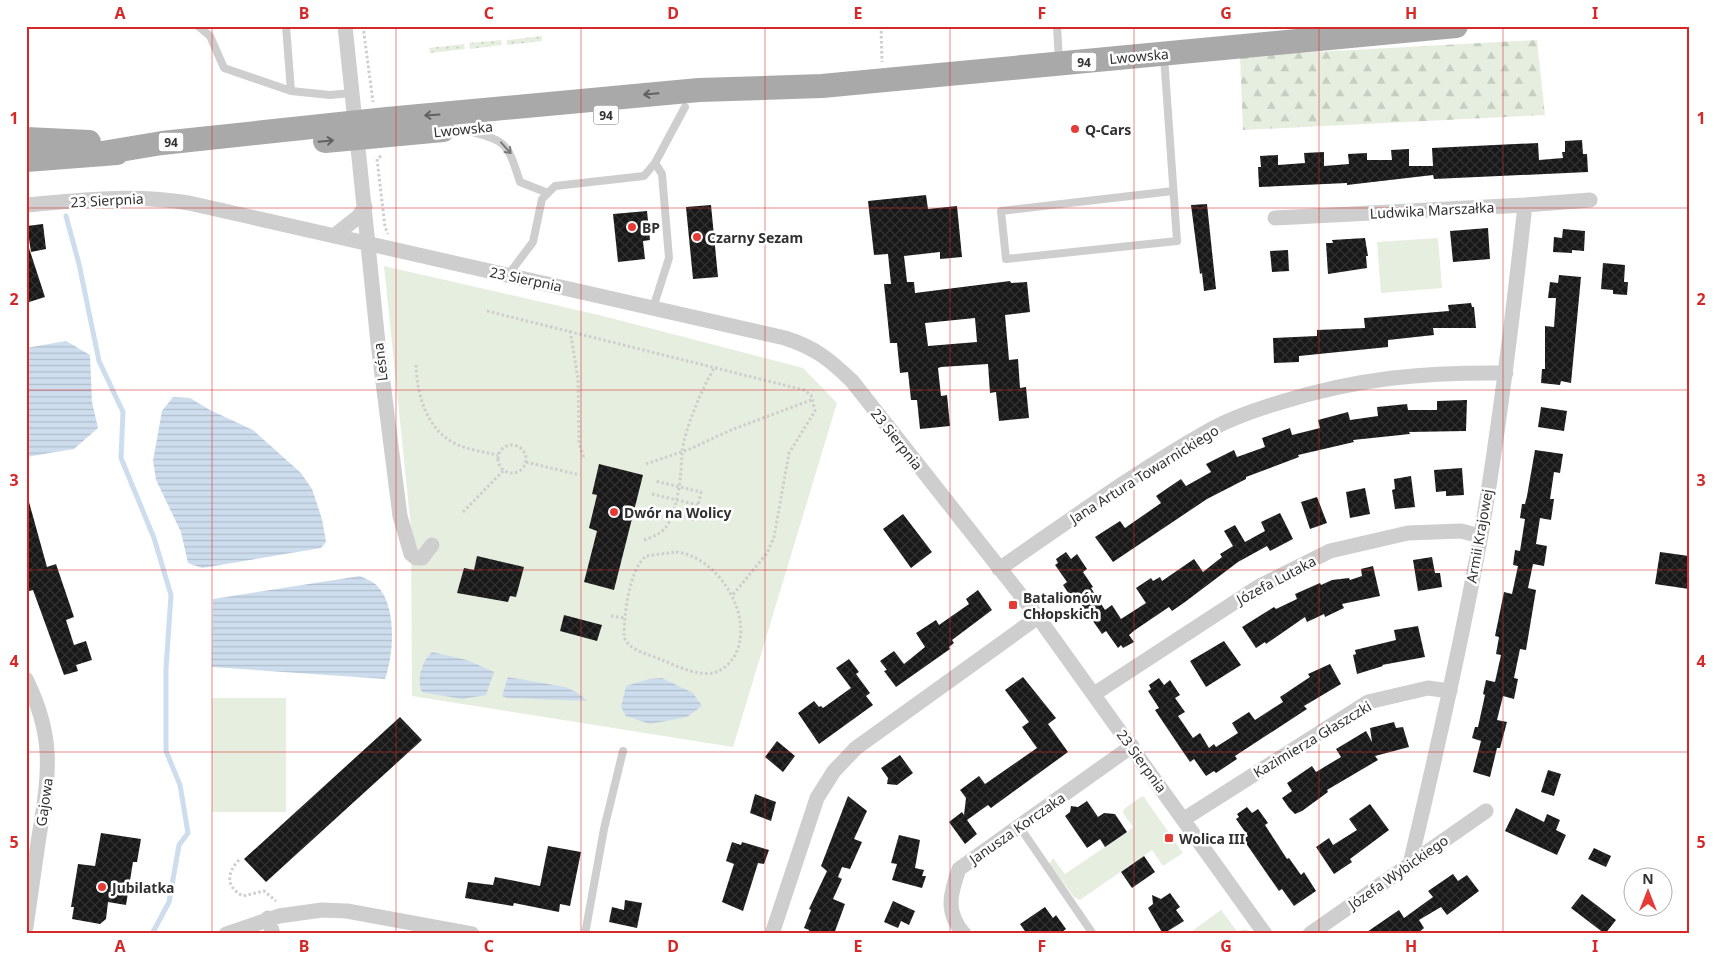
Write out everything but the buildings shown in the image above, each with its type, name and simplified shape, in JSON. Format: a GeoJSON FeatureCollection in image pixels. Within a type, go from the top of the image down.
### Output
{"type":"FeatureCollection","features":[{"type":"Feature","properties":{"kind":"main road","name":"Lwowska"},"geometry":{"type":"LineString","coordinates":[[388,127],[462,128],[685,107],[822,86],[1456,26]]}},
{"type":"Feature","properties":{"kind":"main road","name":"Lwowska"},"geometry":{"type":"LineString","coordinates":[[102,153],[162,143],[388,127],[699,90],[822,86]]}},
{"type":"Feature","properties":{"kind":"main road","name":"Lwowska"},"geometry":{"type":"LineString","coordinates":[[26,160],[102,153],[222,150],[356,130]]}},
{"type":"Feature","properties":{"kind":"main road"},"geometry":{"type":"LineString","coordinates":[[26,139],[162,143]]}},
{"type":"Feature","properties":{"kind":"street","name":"Leśna"},"geometry":{"type":"LineString","coordinates":[[345,26],[378,343],[400,516],[411,554],[416,558],[422,558],[432,545]]}},
{"type":"Feature","properties":{"kind":"street","name":"23 Sierpnia"},"geometry":{"type":"LineString","coordinates":[[26,206],[126,196],[156,197],[189,202],[369,245],[786,338],[805,344],[826,356],[852,381],[1038,617],[1265,934]]}},
{"type":"Feature","properties":{"kind":"street","name":"Ludwika Marszałka"},"geometry":{"type":"LineString","coordinates":[[1275,218],[1590,200]]}},
{"type":"Feature","properties":{"kind":"street","name":"Armii Krajowej"},"geometry":{"type":"LineString","coordinates":[[1410,864],[1450,691],[1480,536],[1506,373],[1525,205]]}},
{"type":"Feature","properties":{"kind":"street"},"geometry":{"type":"LineString","coordinates":[[334,236],[358,218],[364,208]]}},
{"type":"Feature","properties":{"kind":"street","name":"Jana Artura Towarnickiego"},"geometry":{"type":"LineString","coordinates":[[999,569],[1101,499],[1209,430],[1256,410],[1357,382],[1441,373],[1506,373]]}},
{"type":"Feature","properties":{"kind":"street","name":"Józefa Lutaka"},"geometry":{"type":"LineString","coordinates":[[1094,694],[1258,587],[1330,551],[1408,533],[1461,531],[1480,536]]}},
{"type":"Feature","properties":{"kind":"street"},"geometry":{"type":"LineString","coordinates":[[772,934],[817,798],[834,771],[856,748],[1038,617]]}},
{"type":"Feature","properties":{"kind":"street","name":"Gajowa"},"geometry":{"type":"LineString","coordinates":[[26,680],[40,710],[46,733],[49,760],[47,788],[26,927]]}},
{"type":"Feature","properties":{"kind":"street","name":"Kazimierza Głaszczki"},"geometry":{"type":"LineString","coordinates":[[1184,820],[1368,702],[1428,688],[1450,691]]}},
{"type":"Feature","properties":{"kind":"street","name":"Janusza Korczaka"},"geometry":{"type":"LineString","coordinates":[[964,934],[954,922],[950,895],[959,868],[1132,746]]}},
{"type":"Feature","properties":{"kind":"street","name":"Józefa Wybickiego"},"geometry":{"type":"LineString","coordinates":[[1310,934],[1486,811]]}},
{"type":"Feature","properties":{"kind":"street"},"geometry":{"type":"LineString","coordinates":[[226,934],[268,918],[299,912],[347,910],[472,934]]}},
{"type":"Feature","properties":{"kind":"street"},"geometry":{"type":"LineString","coordinates":[[268,918],[273,934]]}},
{"type":"Feature","properties":{"kind":"lane"},"geometry":{"type":"LineString","coordinates":[[198,26],[210,36],[224,68],[291,91],[330,95],[352,92]]}},
{"type":"Feature","properties":{"kind":"lane"},"geometry":{"type":"LineString","coordinates":[[286,26],[291,91]]}},
{"type":"Feature","properties":{"kind":"lane"},"geometry":{"type":"LineString","coordinates":[[1057,26],[1060,64]]}},
{"type":"Feature","properties":{"kind":"lane"},"geometry":{"type":"LineString","coordinates":[[1164,54],[1177,241],[1006,259],[1001,211],[1173,191]]}},
{"type":"Feature","properties":{"kind":"lane"},"geometry":{"type":"LineString","coordinates":[[508,276],[533,242],[542,199],[555,186],[644,176],[655,163],[685,107]]}},
{"type":"Feature","properties":{"kind":"lane"},"geometry":{"type":"LineString","coordinates":[[462,128],[502,142],[511,153],[520,182],[548,193]]}},
{"type":"Feature","properties":{"kind":"lane"},"geometry":{"type":"LineString","coordinates":[[653,308],[669,258],[662,174],[655,163]]}},
{"type":"Feature","properties":{"kind":"lane"},"geometry":{"type":"LineString","coordinates":[[585,934],[604,830],[622,751]]}},
{"type":"Feature","properties":{"kind":"lane"},"geometry":{"type":"LineString","coordinates":[[1019,826],[1093,934]]}},
{"type":"Feature","properties":{"kind":"path"},"geometry":{"type":"LineString","coordinates":[[363,26],[371,98],[376,105],[386,105],[390,150],[377,159],[385,227],[389,237]]}},
{"type":"Feature","properties":{"kind":"path"},"geometry":{"type":"LineString","coordinates":[[881,26],[883,80]]}},
{"type":"Feature","properties":{"kind":"path"},"geometry":{"type":"LineString","coordinates":[[487,311],[804,390],[814,399],[812,416],[788,453],[774,537],[767,553],[732,596]]}},
{"type":"Feature","properties":{"kind":"path"},"geometry":{"type":"LineString","coordinates":[[570,331],[578,378],[579,444],[584,458]]}},
{"type":"Feature","properties":{"kind":"path"},"geometry":{"type":"LineString","coordinates":[[416,365],[419,393],[434,427],[457,445],[498,455]]}},
{"type":"Feature","properties":{"kind":"path"},"geometry":{"type":"LineString","coordinates":[[644,540],[662,532],[668,524],[682,469],[682,451],[702,388],[715,367]]}},
{"type":"Feature","properties":{"kind":"path"},"geometry":{"type":"LineString","coordinates":[[646,464],[814,399]]}},
{"type":"Feature","properties":{"kind":"path"},"geometry":{"type":"LineString","coordinates":[[507,445],[516,445],[524,451],[526,462],[519,472],[509,473],[498,465],[498,455],[507,445]]}},
{"type":"Feature","properties":{"kind":"path"},"geometry":{"type":"LineString","coordinates":[[526,462],[580,475]]}},
{"type":"Feature","properties":{"kind":"path"},"geometry":{"type":"LineString","coordinates":[[463,512],[504,471]]}},
{"type":"Feature","properties":{"kind":"path"},"geometry":{"type":"LineString","coordinates":[[648,508],[695,520],[702,492],[655,481]]}},
{"type":"Feature","properties":{"kind":"path"},"geometry":{"type":"LineString","coordinates":[[652,494],[698,505]]}},
{"type":"Feature","properties":{"kind":"path"},"geometry":{"type":"LineString","coordinates":[[676,552],[699,559],[732,596],[742,626],[737,652],[726,667],[712,673],[694,671],[674,665],[634,648],[624,637],[625,618],[629,592],[638,565],[646,556],[676,552]]}},
{"type":"Feature","properties":{"kind":"path"},"geometry":{"type":"LineString","coordinates":[[611,616],[625,618]]}},
{"type":"Feature","properties":{"kind":"path"},"geometry":{"type":"LineString","coordinates":[[240,860],[230,872],[229,880],[232,888],[243,896],[264,891],[276,901]]}},
{"type":"Feature","properties":{"kind":"green space"},"geometry":{"type":"Polygon","coordinates":[[[542,36],[542,41],[507,45],[507,40],[542,36]]]}},
{"type":"Feature","properties":{"kind":"green space"},"geometry":{"type":"Polygon","coordinates":[[[501,40],[502,45],[470,49],[469,43],[501,40]]]}},
{"type":"Feature","properties":{"kind":"green space"},"geometry":{"type":"Polygon","coordinates":[[[1537,40],[1545,115],[1243,130],[1240,56],[1537,40]]]}},
{"type":"Feature","properties":{"kind":"green space"},"geometry":{"type":"Polygon","coordinates":[[[464,44],[465,49],[430,53],[429,48],[464,44]]]}},
{"type":"Feature","properties":{"kind":"green space"},"geometry":{"type":"Polygon","coordinates":[[[1438,238],[1442,288],[1381,293],[1377,242],[1438,238]]]}},
{"type":"Feature","properties":{"kind":"green space"},"geometry":{"type":"Polygon","coordinates":[[[384,266],[603,316],[803,368],[837,403],[733,747],[412,696],[411,528],[384,266]]]}},
{"type":"Feature","properties":{"kind":"green space"},"geometry":{"type":"Polygon","coordinates":[[[212,698],[286,698],[286,812],[212,812],[212,698]]]}},
{"type":"Feature","properties":{"kind":"green space"},"geometry":{"type":"Polygon","coordinates":[[[1142,796],[1183,853],[1163,866],[1152,850],[1080,900],[1074,897],[1049,864],[1053,858],[1065,874],[1127,832],[1133,827],[1123,813],[1124,809],[1142,796]]]}},
{"type":"Feature","properties":{"kind":"green space"},"geometry":{"type":"Polygon","coordinates":[[[1221,910],[1237,931],[1246,929],[1252,934],[1188,934],[1221,910]]]}},
{"type":"Feature","properties":{"kind":"water"},"geometry":{"type":"Polygon","coordinates":[[[66,341],[90,355],[92,402],[98,428],[74,449],[26,457],[26,348],[66,341]]]}},
{"type":"Feature","properties":{"kind":"water"},"geometry":{"type":"Polygon","coordinates":[[[173,397],[190,398],[210,410],[253,430],[301,473],[312,489],[322,519],[326,542],[321,548],[202,568],[188,563],[181,532],[156,480],[153,461],[162,411],[173,397]]]}},
{"type":"Feature","properties":{"kind":"water"},"geometry":{"type":"Polygon","coordinates":[[[360,576],[374,583],[382,592],[387,602],[392,629],[392,643],[385,679],[212,667],[213,599],[360,576]]]}},
{"type":"Feature","properties":{"kind":"water"},"geometry":{"type":"Polygon","coordinates":[[[432,652],[467,660],[494,672],[486,695],[462,699],[422,692],[420,687],[421,671],[425,660],[432,652]]]}},
{"type":"Feature","properties":{"kind":"water"},"geometry":{"type":"Polygon","coordinates":[[[508,677],[565,687],[588,701],[507,698],[502,696],[508,677]]]}},
{"type":"Feature","properties":{"kind":"water"},"geometry":{"type":"Polygon","coordinates":[[[662,678],[693,693],[702,706],[687,717],[650,724],[626,716],[621,707],[626,686],[649,679],[662,678]]]}},
{"type":"Feature","properties":{"kind":"waterway"},"geometry":{"type":"LineString","coordinates":[[66,216],[79,264],[99,361],[123,412],[121,458],[154,538],[171,595],[166,669],[166,751],[180,785],[188,833],[179,845],[169,902],[152,934]]}},
{"type":"Feature","properties":{"kind":"place","name":"Q-Cars"},"geometry":{"type":"Point","coordinates":[1075,129]}},
{"type":"Feature","properties":{"kind":"place","name":"BP"},"geometry":{"type":"Point","coordinates":[632,227]}},
{"type":"Feature","properties":{"kind":"place","name":"Czarny Sezam"},"geometry":{"type":"Point","coordinates":[697,237]}},
{"type":"Feature","properties":{"kind":"place","name":"Dwór na Wolicy"},"geometry":{"type":"Point","coordinates":[614,512]}},
{"type":"Feature","properties":{"kind":"place","name":"Batalionów Chłopskich"},"geometry":{"type":"Point","coordinates":[1013,605]}},
{"type":"Feature","properties":{"kind":"place","name":"Wolica III"},"geometry":{"type":"Point","coordinates":[1169,838]}},
{"type":"Feature","properties":{"kind":"place","name":"Jubilatka"},"geometry":{"type":"Point","coordinates":[102,887]}}]}
